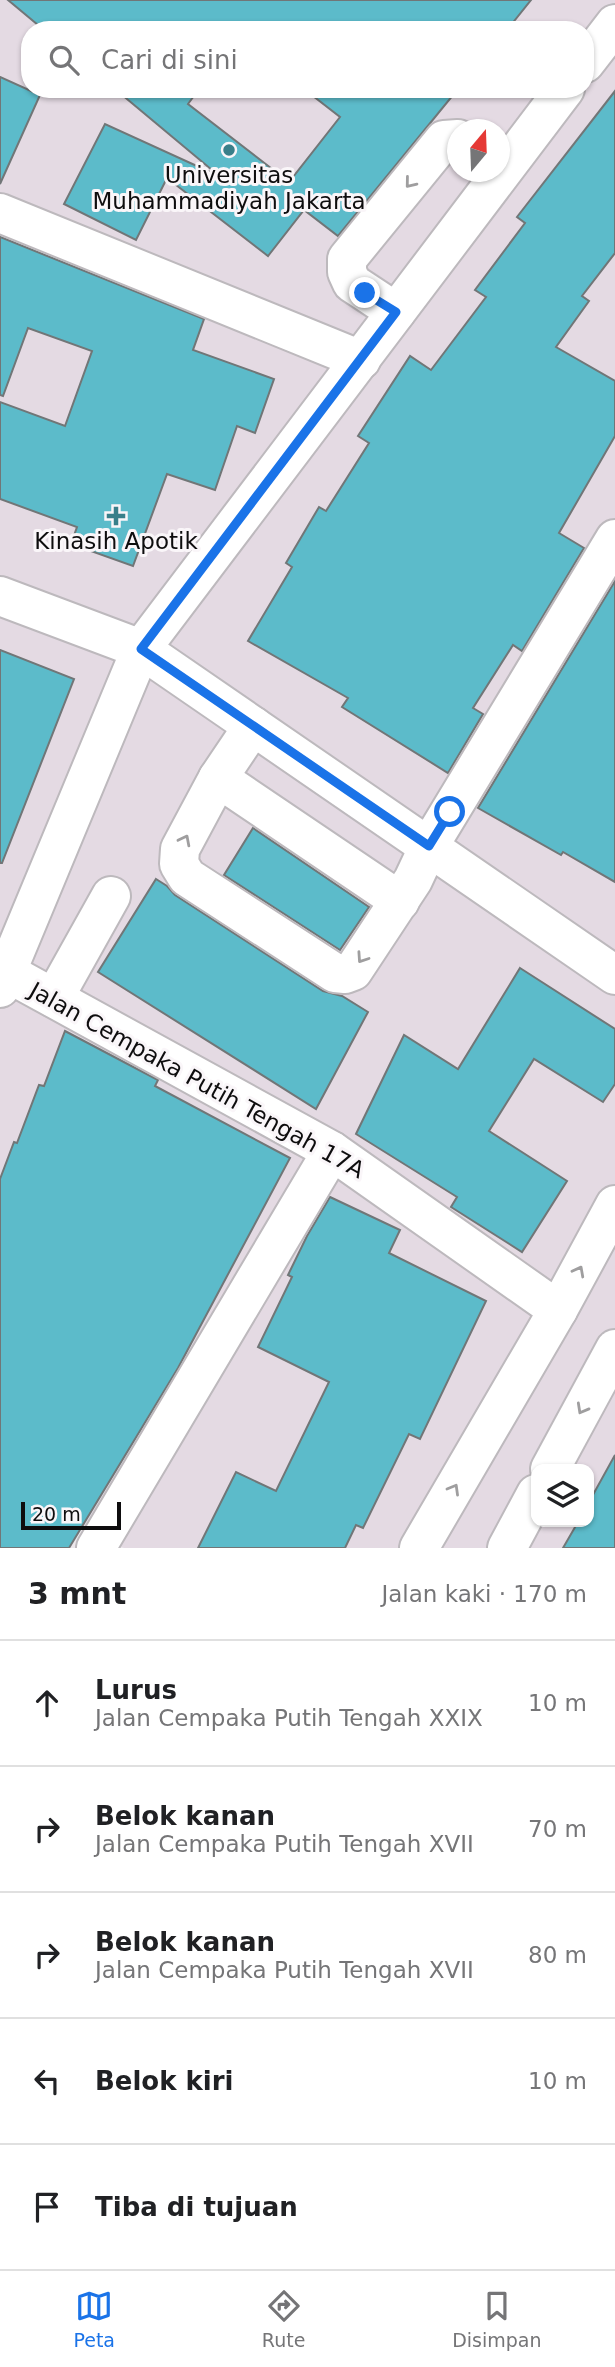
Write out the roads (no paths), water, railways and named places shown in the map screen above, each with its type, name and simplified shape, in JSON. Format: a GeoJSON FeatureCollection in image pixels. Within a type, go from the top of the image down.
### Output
{"type":"FeatureCollection","features":[{"type":"Feature","properties":{"kind":"street"},"geometry":{"type":"LineString","coordinates":[[594,51],[615,24]]}},
{"type":"Feature","properties":{"kind":"street"},"geometry":{"type":"LineString","coordinates":[[510,155],[557,98]]}},
{"type":"Feature","properties":{"kind":"street"},"geometry":{"type":"LineString","coordinates":[[396,312],[352,283],[347,272],[347,259],[444,140],[447,140]]}},
{"type":"Feature","properties":{"kind":"street"},"geometry":{"type":"LineString","coordinates":[[3,980],[15,914],[141,649],[361,360],[489,182]]}},
{"type":"Feature","properties":{"kind":"street"},"geometry":{"type":"LineString","coordinates":[[0,213],[361,360]]}},
{"type":"Feature","properties":{"kind":"street"},"geometry":{"type":"LineString","coordinates":[[253,726],[218,778],[180,849],[179,864],[187,877],[335,973],[353,971],[414,880],[429,846],[615,539]]}},
{"type":"Feature","properties":{"kind":"street"},"geometry":{"type":"LineString","coordinates":[[0,596],[141,649],[615,975]]}},
{"type":"Feature","properties":{"kind":"street"},"geometry":{"type":"LineString","coordinates":[[218,778],[400,901]]}},
{"type":"Feature","properties":{"kind":"street"},"geometry":{"type":"LineString","coordinates":[[54,998],[111,896]]}},
{"type":"Feature","properties":{"kind":"street","name":"Jalan Cempaka Putih Tengah 17A"},"geometry":{"type":"LineString","coordinates":[[3,980],[54,998],[332,1151],[558,1310]]}},
{"type":"Feature","properties":{"kind":"street"},"geometry":{"type":"LineString","coordinates":[[96,1548],[332,1151]]}},
{"type":"Feature","properties":{"kind":"street"},"geometry":{"type":"LineString","coordinates":[[419,1548],[558,1310],[615,1205]]}},
{"type":"Feature","properties":{"kind":"street"},"geometry":{"type":"LineString","coordinates":[[553,1464],[615,1349]]}},
{"type":"Feature","properties":{"kind":"street"},"geometry":{"type":"LineString","coordinates":[[507,1548],[531,1503]]}},
{"type":"Feature","properties":{"kind":"place","name":"Universitas Muhammadiyah Jakarta"},"geometry":{"type":"Point","coordinates":[229,150]}},
{"type":"Feature","properties":{"kind":"place","name":"Kinasih Apotik"},"geometry":{"type":"Point","coordinates":[116,516]}}]}
